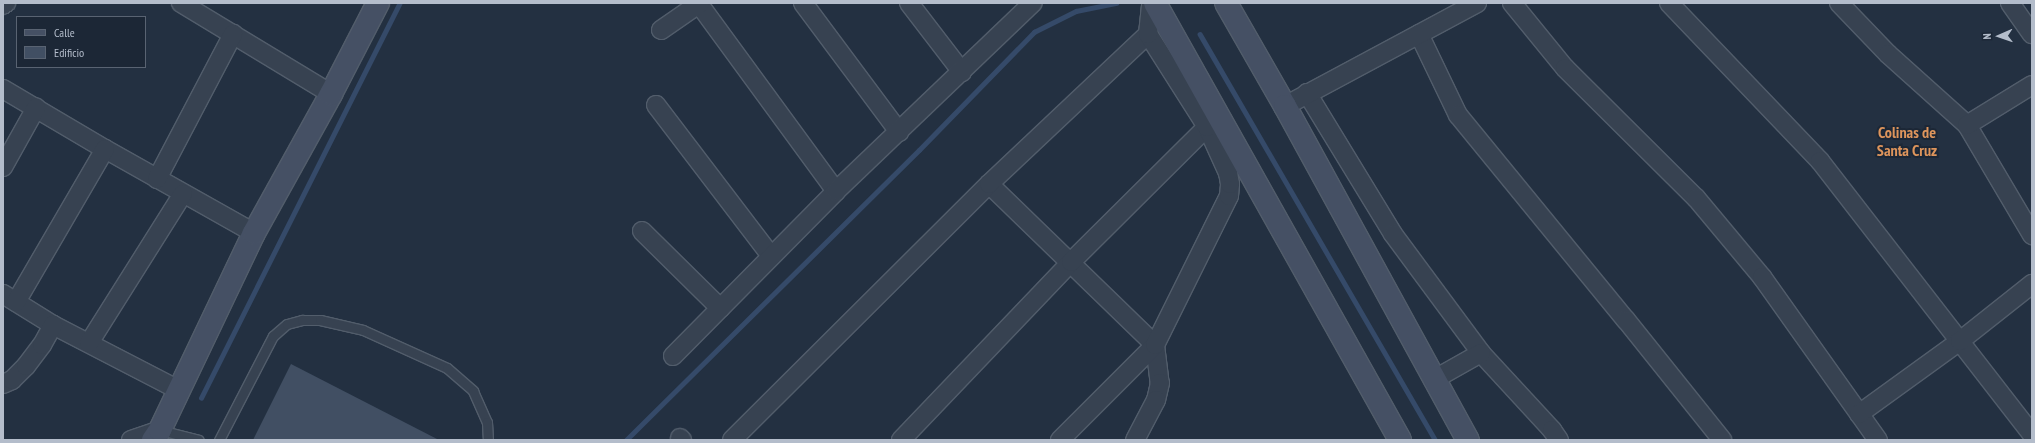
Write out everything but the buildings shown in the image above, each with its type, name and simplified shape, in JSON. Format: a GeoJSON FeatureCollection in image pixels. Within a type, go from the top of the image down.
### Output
{"type":"FeatureCollection","features":[{"type":"Feature","properties":{"kind":"main road"},"geometry":{"type":"LineString","coordinates":[[157,435],[254,233],[331,94],[378,3]]}},
{"type":"Feature","properties":{"kind":"main road"},"geometry":{"type":"LineString","coordinates":[[1155,3],[1400,440]]}},
{"type":"Feature","properties":{"kind":"main road"},"geometry":{"type":"LineString","coordinates":[[1226,3],[1285,106],[1433,380],[1468,440]]}},
{"type":"Feature","properties":{"kind":"street"},"geometry":{"type":"LineString","coordinates":[[181,3],[331,94]]}},
{"type":"Feature","properties":{"kind":"street"},"geometry":{"type":"LineString","coordinates":[[661,30],[700,3],[836,191]]}},
{"type":"Feature","properties":{"kind":"street"},"geometry":{"type":"LineString","coordinates":[[802,3],[899,132]]}},
{"type":"Feature","properties":{"kind":"street"},"geometry":{"type":"LineString","coordinates":[[909,3],[962,72]]}},
{"type":"Feature","properties":{"kind":"street"},"geometry":{"type":"LineString","coordinates":[[673,356],[836,191],[962,72],[1032,3]]}},
{"type":"Feature","properties":{"kind":"street"},"geometry":{"type":"LineString","coordinates":[[1060,440],[1155,345],[1229,196],[1230,184],[1228,173],[1207,127],[1148,34],[1151,3]]}},
{"type":"Feature","properties":{"kind":"street"},"geometry":{"type":"LineString","coordinates":[[1285,106],[1477,3]]}},
{"type":"Feature","properties":{"kind":"street"},"geometry":{"type":"LineString","coordinates":[[1512,3],[1565,68],[1706,210],[1762,277],[1878,440]]}},
{"type":"Feature","properties":{"kind":"street"},"geometry":{"type":"LineString","coordinates":[[1669,3],[1820,161],[2032,434]]}},
{"type":"Feature","properties":{"kind":"street"},"geometry":{"type":"LineString","coordinates":[[1839,3],[1888,54],[1967,125],[2032,235]]}},
{"type":"Feature","properties":{"kind":"street"},"geometry":{"type":"LineString","coordinates":[[2010,3],[2032,34]]}},
{"type":"Feature","properties":{"kind":"street"},"geometry":{"type":"LineString","coordinates":[[157,179],[232,34]]}},
{"type":"Feature","properties":{"kind":"street"},"geometry":{"type":"LineString","coordinates":[[732,440],[990,184],[1148,34]]}},
{"type":"Feature","properties":{"kind":"street"},"geometry":{"type":"LineString","coordinates":[[1419,34],[1458,115],[1722,440]]}},
{"type":"Feature","properties":{"kind":"street"},"geometry":{"type":"LineString","coordinates":[[1967,125],[2032,86]]}},
{"type":"Feature","properties":{"kind":"street"},"geometry":{"type":"LineString","coordinates":[[3,89],[106,150],[254,233]]}},
{"type":"Feature","properties":{"kind":"street"},"geometry":{"type":"LineString","coordinates":[[1307,93],[1393,234],[1481,353],[1559,440]]}},
{"type":"Feature","properties":{"kind":"street"},"geometry":{"type":"LineString","coordinates":[[656,105],[771,256]]}},
{"type":"Feature","properties":{"kind":"street"},"geometry":{"type":"LineString","coordinates":[[3,167],[36,108]]}},
{"type":"Feature","properties":{"kind":"street"},"geometry":{"type":"LineString","coordinates":[[901,440],[1071,262],[1207,127]]}},
{"type":"Feature","properties":{"kind":"street"},"geometry":{"type":"LineString","coordinates":[[106,150],[9,298],[53,325],[179,390]]}},
{"type":"Feature","properties":{"kind":"street"},"geometry":{"type":"LineString","coordinates":[[990,184],[1155,345],[1160,383],[1156,400],[1134,440]]}},
{"type":"Feature","properties":{"kind":"street"},"geometry":{"type":"LineString","coordinates":[[89,343],[183,194]]}},
{"type":"Feature","properties":{"kind":"street"},"geometry":{"type":"LineString","coordinates":[[642,231],[720,308]]}},
{"type":"Feature","properties":{"kind":"street"},"geometry":{"type":"LineString","coordinates":[[1859,414],[1960,341],[2032,284]]}},
{"type":"Feature","properties":{"kind":"street"},"geometry":{"type":"LineString","coordinates":[[3,384],[12,380],[26,366],[42,345],[53,325]]}},
{"type":"Feature","properties":{"kind":"street"},"geometry":{"type":"LineString","coordinates":[[1433,380],[1481,353]]}},
{"type":"Feature","properties":{"kind":"street"},"geometry":{"type":"LineString","coordinates":[[131,440],[157,435]]}},
{"type":"Feature","properties":{"kind":"lane"},"geometry":{"type":"LineString","coordinates":[[220,440],[273,336],[287,324],[302,320],[320,320],[363,330],[447,368],[473,391],[487,422],[488,440]]}},
{"type":"Feature","properties":{"kind":"lane"},"geometry":{"type":"LineString","coordinates":[[157,435],[199,440]]}},
{"type":"Feature","properties":{"kind":"waterway"},"geometry":{"type":"LineString","coordinates":[[201,398],[400,3]]}},
{"type":"Feature","properties":{"kind":"waterway"},"geometry":{"type":"LineString","coordinates":[[626,440],[919,150],[1034,32],[1076,11],[1116,3]]}},
{"type":"Feature","properties":{"kind":"waterway"},"geometry":{"type":"LineString","coordinates":[[1200,34],[1435,440]]}},
{"type":"Feature","properties":{"kind":"district","name":"Colinas de Santa Cruz"},"geometry":{"type":"Point","coordinates":[1907,141]}}]}
